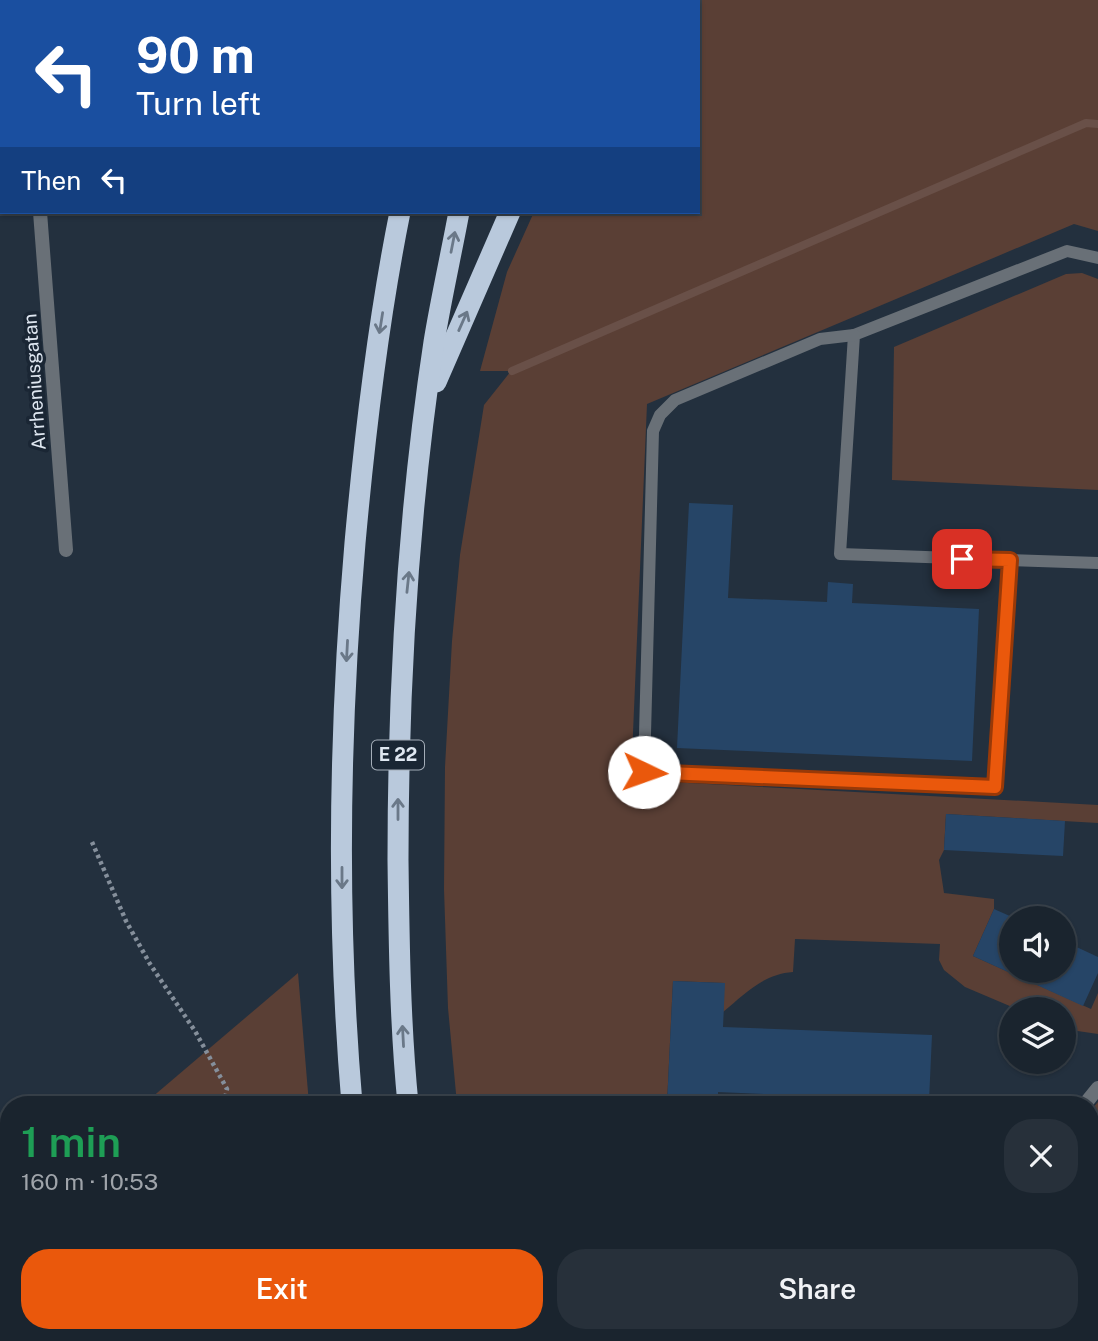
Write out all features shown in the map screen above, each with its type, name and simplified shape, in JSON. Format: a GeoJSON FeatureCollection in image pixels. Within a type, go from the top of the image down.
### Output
{"type":"FeatureCollection","features":[{"type":"Feature","properties":{"kind":"highway"},"geometry":{"type":"LineString","coordinates":[[391,256],[392,214]]}},
{"type":"Feature","properties":{"kind":"highway"},"geometry":{"type":"LineString","coordinates":[[352,1096],[342,943],[342,746],[348,622],[360,485],[376,352],[400,214]]}},
{"type":"Feature","properties":{"kind":"highway","name":"E 22"},"geometry":{"type":"LineString","coordinates":[[408,1096],[399,939],[398,755],[405,603],[425,406],[459,214]]}},
{"type":"Feature","properties":{"kind":"highway"},"geometry":{"type":"LineString","coordinates":[[425,406],[509,214]]}},
{"type":"Feature","properties":{"kind":"street","name":"Arrheniusgatan"},"geometry":{"type":"LineString","coordinates":[[40,214],[66,550]]}},
{"type":"Feature","properties":{"kind":"lane"},"geometry":{"type":"LineString","coordinates":[[1010,560],[995,787],[644,772],[653,431],[660,415],[675,400],[820,339],[854,335],[1067,251],[1098,258]]}},
{"type":"Feature","properties":{"kind":"lane"},"geometry":{"type":"LineString","coordinates":[[854,335],[840,554],[1098,563]]}},
{"type":"Feature","properties":{"kind":"path"},"geometry":{"type":"LineString","coordinates":[[92,842],[127,921],[150,964],[195,1031],[226,1089],[225,1096]]}},
{"type":"Feature","properties":{"kind":"shaded area"},"geometry":{"type":"Polygon","coordinates":[[[700,0],[1098,0],[1098,231],[1074,224],[647,404],[631,780],[1098,805],[1098,823],[946,814],[944,850],[939,860],[944,893],[994,899],[994,909],[973,956],[999,968],[999,983],[1033,983],[1064,997],[999,997],[999,1001],[965,987],[944,970],[939,960],[940,944],[795,939],[793,972],[763,981],[723,1012],[724,983],[673,981],[667,1096],[456,1096],[448,1008],[444,889],[445,767],[452,641],[460,555],[484,405],[511,371],[480,371],[507,272],[533,214],[700,214],[700,0]]]}},
{"type":"Feature","properties":{"kind":"shaded area"},"geometry":{"type":"Polygon","coordinates":[[[1082,273],[1098,279],[1098,490],[892,480],[894,347],[1066,274],[1082,273]]]}},
{"type":"Feature","properties":{"kind":"shaded area"},"geometry":{"type":"Polygon","coordinates":[[[298,973],[308,1096],[153,1096],[298,973]]]}},
{"type":"Feature","properties":{"kind":"shaded area"},"geometry":{"type":"Polygon","coordinates":[[[1098,993],[1098,1034],[1076,1031],[1076,1002],[1091,1009],[1098,993]]]}},
{"type":"Feature","properties":{"kind":"building"},"geometry":{"type":"Polygon","coordinates":[[[689,503],[733,505],[728,598],[827,602],[828,582],[853,584],[852,603],[979,609],[972,761],[677,748],[689,503]]]}},
{"type":"Feature","properties":{"kind":"building"},"geometry":{"type":"Polygon","coordinates":[[[946,814],[1065,821],[1063,856],[944,850],[946,814]]]}},
{"type":"Feature","properties":{"kind":"building"},"geometry":{"type":"Polygon","coordinates":[[[994,909],[999,911],[999,968],[973,956],[994,909]]]}},
{"type":"Feature","properties":{"kind":"building"},"geometry":{"type":"Polygon","coordinates":[[[1076,947],[1098,957],[1098,973],[1083,1006],[1076,1003],[1076,997],[1063,997],[1032,983],[1076,983],[1076,947]]]}},
{"type":"Feature","properties":{"kind":"building"},"geometry":{"type":"Polygon","coordinates":[[[673,981],[725,983],[723,1027],[932,1035],[929,1096],[812,1096],[718,1092],[718,1096],[667,1096],[673,981]]]}},
{"type":"Feature","properties":{"kind":"waterway"},"geometry":{"type":"LineString","coordinates":[[512,371],[1086,123],[1098,124]]}},
{"type":"Feature","properties":{"kind":"route"},"geometry":{"type":"LineString","coordinates":[[644,772],[995,787],[1010,560],[962,559]]}}]}
